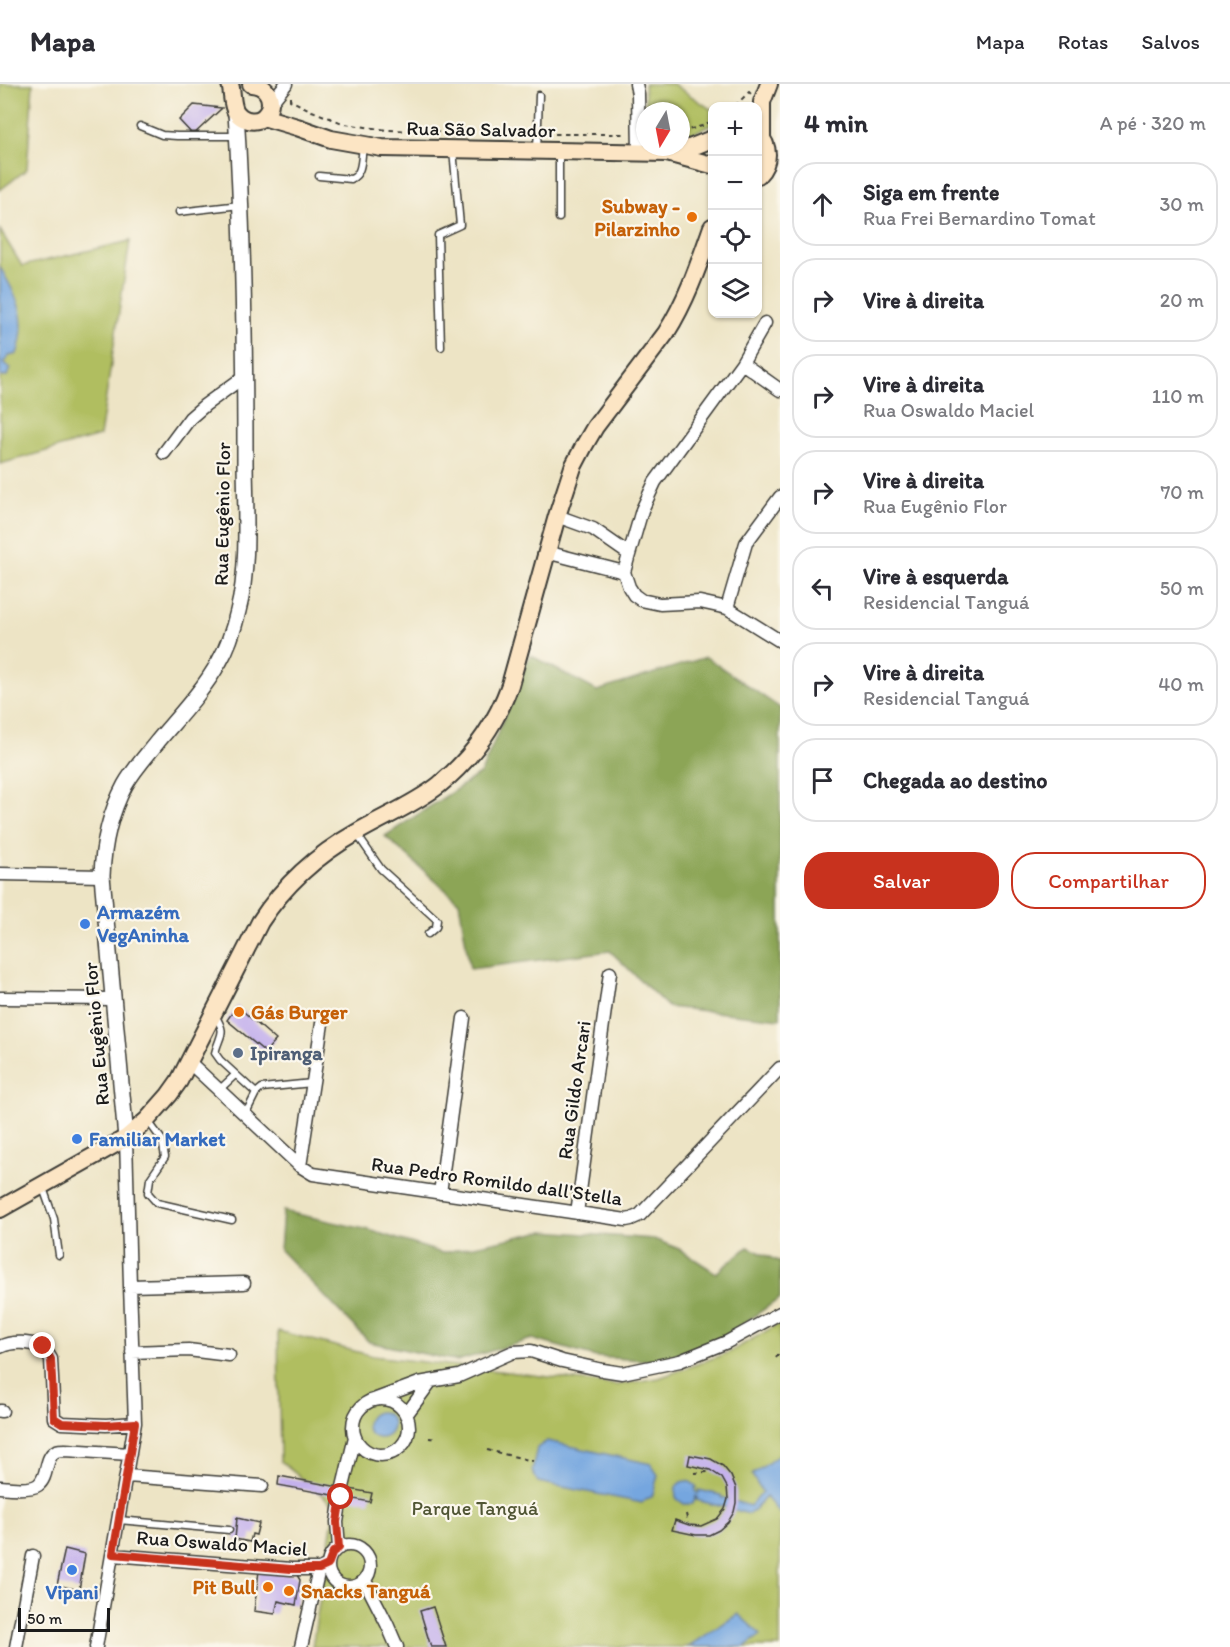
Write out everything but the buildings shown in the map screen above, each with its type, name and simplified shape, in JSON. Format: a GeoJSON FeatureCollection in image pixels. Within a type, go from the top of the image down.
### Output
{"type":"FeatureCollection","features":[{"type":"Feature","properties":{"kind":"main road"},"geometry":{"type":"LineString","coordinates":[[230,84],[235,106],[243,118],[262,114],[268,93],[256,84],[239,89],[236,93],[235,106]]}},
{"type":"Feature","properties":{"kind":"main road"},"geometry":{"type":"LineString","coordinates":[[763,94],[768,166]]}},
{"type":"Feature","properties":{"kind":"main road","name":"Rua São Salvador"},"geometry":{"type":"LineString","coordinates":[[262,114],[332,139],[363,146],[399,149],[636,153]]}},
{"type":"Feature","properties":{"kind":"main road","name":"Rua São Salvador"},"geometry":{"type":"LineString","coordinates":[[690,147],[708,141]]}},
{"type":"Feature","properties":{"kind":"main road","name":"Rua São Salvador"},"geometry":{"type":"LineString","coordinates":[[678,156],[708,164]]}},
{"type":"Feature","properties":{"kind":"main road"},"geometry":{"type":"LineString","coordinates":[[0,1209],[126,1138],[147,1120],[169,1095],[189,1062],[269,908],[307,867],[356,833],[439,785],[474,751],[502,706],[510,685],[557,516],[568,482],[584,446],[595,427],[676,318],[693,281],[708,238]]}},
{"type":"Feature","properties":{"kind":"street"},"geometry":{"type":"LineString","coordinates":[[636,84],[638,102]]}},
{"type":"Feature","properties":{"kind":"street"},"geometry":{"type":"LineString","coordinates":[[262,114],[287,87]]}},
{"type":"Feature","properties":{"kind":"street","name":"Rua Eugênio Flor"},"geometry":{"type":"LineString","coordinates":[[96,1647],[135,1423],[126,1138],[102,876],[109,825],[125,785],[207,681],[220,661],[239,610],[243,589],[245,376],[239,165],[235,106]]}},
{"type":"Feature","properties":{"kind":"street","name":"Rua Eugênio Flor"},"geometry":{"type":"LineString","coordinates":[[239,165],[244,140],[262,114]]}},
{"type":"Feature","properties":{"kind":"street"},"geometry":{"type":"LineString","coordinates":[[765,323],[742,363],[655,482],[642,510],[624,572],[634,595],[650,603],[700,602],[727,608],[780,641]]}},
{"type":"Feature","properties":{"kind":"street"},"geometry":{"type":"LineString","coordinates":[[742,363],[780,390]]}},
{"type":"Feature","properties":{"kind":"street"},"geometry":{"type":"LineString","coordinates":[[164,453],[190,418],[245,376]]}},
{"type":"Feature","properties":{"kind":"street"},"geometry":{"type":"LineString","coordinates":[[727,608],[746,543],[780,497]]}},
{"type":"Feature","properties":{"kind":"street"},"geometry":{"type":"LineString","coordinates":[[557,516],[593,529],[629,554]]}},
{"type":"Feature","properties":{"kind":"street"},"geometry":{"type":"LineString","coordinates":[[546,552],[624,572]]}},
{"type":"Feature","properties":{"kind":"street"},"geometry":{"type":"LineString","coordinates":[[0,874],[102,876]]}},
{"type":"Feature","properties":{"kind":"street","name":"Rua Gildo Arcari"},"geometry":{"type":"LineString","coordinates":[[577,1213],[610,973]]}},
{"type":"Feature","properties":{"kind":"street"},"geometry":{"type":"LineString","coordinates":[[0,998],[114,999]]}},
{"type":"Feature","properties":{"kind":"street"},"geometry":{"type":"LineString","coordinates":[[300,1166],[323,1017]]}},
{"type":"Feature","properties":{"kind":"street"},"geometry":{"type":"LineString","coordinates":[[440,1193],[464,1018]]}},
{"type":"Feature","properties":{"kind":"street","name":"Rua Pedro Romildo dall'Stella"},"geometry":{"type":"LineString","coordinates":[[189,1062],[300,1166],[319,1176],[626,1220],[636,1217],[780,1068]]}},
{"type":"Feature","properties":{"kind":"street"},"geometry":{"type":"LineString","coordinates":[[130,1286],[244,1283]]}},
{"type":"Feature","properties":{"kind":"street"},"geometry":{"type":"LineString","coordinates":[[376,1399],[386,1399],[401,1407],[409,1423],[404,1442],[388,1454],[378,1455],[360,1446],[354,1437],[352,1428],[354,1417],[359,1408],[367,1402],[419,1383],[459,1376],[513,1352],[531,1351],[562,1361],[622,1373],[680,1361],[727,1342],[780,1313]]}},
{"type":"Feature","properties":{"kind":"street"},"geometry":{"type":"LineString","coordinates":[[0,1347],[4,1344],[25,1343],[43,1346],[51,1359],[54,1418],[62,1423],[106,1425],[135,1423]]}},
{"type":"Feature","properties":{"kind":"street"},"geometry":{"type":"LineString","coordinates":[[132,1352],[188,1350],[229,1355]]}},
{"type":"Feature","properties":{"kind":"street"},"geometry":{"type":"LineString","coordinates":[[406,1414],[431,1381]]}},
{"type":"Feature","properties":{"kind":"street"},"geometry":{"type":"LineString","coordinates":[[339,1548],[337,1522],[354,1437]]}},
{"type":"Feature","properties":{"kind":"street"},"geometry":{"type":"LineString","coordinates":[[0,1487],[32,1488],[39,1485],[44,1477],[50,1456],[55,1451],[130,1454]]}},
{"type":"Feature","properties":{"kind":"street"},"geometry":{"type":"LineString","coordinates":[[127,1476],[262,1486]]}},
{"type":"Feature","properties":{"kind":"street"},"geometry":{"type":"LineString","coordinates":[[301,1647],[323,1567],[333,1552],[344,1546],[357,1546],[367,1554],[371,1565],[365,1581],[351,1588],[341,1586],[323,1567]]}},
{"type":"Feature","properties":{"kind":"street","name":"Rua Oswaldo Maciel"},"geometry":{"type":"LineString","coordinates":[[113,1554],[291,1569],[323,1567]]}},
{"type":"Feature","properties":{"kind":"street"},"geometry":{"type":"LineString","coordinates":[[16,1647],[33,1556]]}},
{"type":"Feature","properties":{"kind":"street"},"geometry":{"type":"LineString","coordinates":[[365,1581],[397,1647]]}},
{"type":"Feature","properties":{"kind":"lane"},"geometry":{"type":"LineString","coordinates":[[537,151],[539,95]]}},
{"type":"Feature","properties":{"kind":"lane"},"geometry":{"type":"LineString","coordinates":[[140,126],[162,135],[237,136]]}},
{"type":"Feature","properties":{"kind":"lane"},"geometry":{"type":"LineString","coordinates":[[319,176],[351,179],[356,177],[359,173],[363,146]]}},
{"type":"Feature","properties":{"kind":"lane"},"geometry":{"type":"LineString","coordinates":[[441,347],[438,235],[460,225],[453,150]]}},
{"type":"Feature","properties":{"kind":"lane"},"geometry":{"type":"LineString","coordinates":[[559,152],[559,218]]}},
{"type":"Feature","properties":{"kind":"lane"},"geometry":{"type":"LineString","coordinates":[[179,212],[240,205]]}},
{"type":"Feature","properties":{"kind":"lane"},"geometry":{"type":"LineString","coordinates":[[356,833],[381,869],[437,920],[436,927],[428,934]]}},
{"type":"Feature","properties":{"kind":"lane"},"geometry":{"type":"LineString","coordinates":[[214,1014],[222,1027],[215,1053],[256,1093]]}},
{"type":"Feature","properties":{"kind":"lane"},"geometry":{"type":"LineString","coordinates":[[219,1090],[235,1075]]}},
{"type":"Feature","properties":{"kind":"lane"},"geometry":{"type":"LineString","coordinates":[[245,1115],[256,1093],[262,1088],[312,1083]]}},
{"type":"Feature","properties":{"kind":"lane"},"geometry":{"type":"LineString","coordinates":[[147,1120],[162,1140],[165,1157],[150,1179],[148,1193],[157,1203],[232,1220]]}},
{"type":"Feature","properties":{"kind":"lane"},"geometry":{"type":"LineString","coordinates":[[42,1185],[54,1219],[59,1255]]}},
{"type":"Feature","properties":{"kind":"lane"},"geometry":{"type":"LineString","coordinates":[[119,1520],[229,1530]]}},
{"type":"Feature","properties":{"kind":"path"},"geometry":{"type":"LineString","coordinates":[[287,87],[290,100],[312,111],[345,124],[387,130],[636,134]]}},
{"type":"Feature","properties":{"kind":"path"},"geometry":{"type":"LineString","coordinates":[[690,129],[708,123]]}},
{"type":"Feature","properties":{"kind":"path"},"geometry":{"type":"LineString","coordinates":[[776,1358],[780,1352]]}},
{"type":"Feature","properties":{"kind":"path"},"geometry":{"type":"LineString","coordinates":[[429,1438],[437,1439]]}},
{"type":"Feature","properties":{"kind":"path"},"geometry":{"type":"LineString","coordinates":[[488,1450],[533,1461]]}},
{"type":"Feature","properties":{"kind":"path"},"geometry":{"type":"LineString","coordinates":[[694,1473],[708,1472]]}},
{"type":"Feature","properties":{"kind":"path"},"geometry":{"type":"LineString","coordinates":[[686,1514],[688,1523]]}},
{"type":"Feature","properties":{"kind":"green space"},"geometry":{"type":"Polygon","coordinates":[[[0,84],[33,84],[27,169],[0,190],[0,84]]]}},
{"type":"Feature","properties":{"kind":"green space"},"geometry":{"type":"Polygon","coordinates":[[[644,84],[673,84],[708,107],[708,126],[690,135],[690,102],[645,102],[644,84]]]}},
{"type":"Feature","properties":{"kind":"green space"},"geometry":{"type":"Polygon","coordinates":[[[0,230],[22,266],[130,241],[100,436],[0,464],[0,230]]]}},
{"type":"Feature","properties":{"kind":"green space"},"geometry":{"type":"Polygon","coordinates":[[[530,655],[597,691],[706,657],[780,708],[780,1019],[668,1007],[610,951],[470,969],[459,902],[385,836],[481,773],[530,655]]]}},
{"type":"Feature","properties":{"kind":"green space"},"geometry":{"type":"Polygon","coordinates":[[[283,1211],[369,1230],[442,1253],[544,1231],[654,1239],[679,1249],[716,1273],[748,1247],[780,1262],[780,1298],[720,1340],[658,1361],[596,1357],[532,1339],[457,1361],[369,1342],[280,1250],[283,1211]]]}},
{"type":"Feature","properties":{"kind":"green space","name":"Parque Tanguá"},"geometry":{"type":"Polygon","coordinates":[[[780,1323],[780,1647],[312,1647],[335,1506],[280,1461],[278,1331],[373,1356],[616,1385],[659,1378],[730,1352],[780,1323]]]}},
{"type":"Feature","properties":{"kind":"water"},"geometry":{"type":"Polygon","coordinates":[[[0,267],[20,309],[22,330],[17,354],[9,356],[3,363],[10,368],[7,376],[0,377],[0,267]]]}},
{"type":"Feature","properties":{"kind":"water"},"geometry":{"type":"Polygon","coordinates":[[[380,1412],[389,1416],[393,1425],[389,1434],[380,1438],[371,1434],[367,1425],[371,1416],[380,1412]]]}},
{"type":"Feature","properties":{"kind":"water"},"geometry":{"type":"Polygon","coordinates":[[[547,1441],[651,1464],[658,1475],[652,1497],[642,1503],[538,1482],[532,1471],[537,1448],[547,1441]]]}},
{"type":"Feature","properties":{"kind":"water"},"geometry":{"type":"Polygon","coordinates":[[[780,1454],[780,1514],[766,1497],[748,1514],[696,1500],[698,1497],[696,1496],[693,1504],[684,1504],[676,1498],[678,1484],[685,1481],[697,1487],[695,1488],[697,1493],[699,1490],[721,1495],[721,1497],[750,1506],[762,1492],[752,1475],[780,1454]]]}},
{"type":"Feature","properties":{"kind":"water"},"geometry":{"type":"Polygon","coordinates":[[[738,1614],[761,1635],[744,1647],[687,1647],[738,1614]]]}},
{"type":"Feature","properties":{"kind":"place","name":"Subway - Pilarzinho"},"geometry":{"type":"Point","coordinates":[692,217]}},
{"type":"Feature","properties":{"kind":"place","name":"Armazém VegAninha"},"geometry":{"type":"Point","coordinates":[85,924]}},
{"type":"Feature","properties":{"kind":"place","name":"Gás Burger"},"geometry":{"type":"Point","coordinates":[239,1012]}},
{"type":"Feature","properties":{"kind":"place","name":"Ipiranga"},"geometry":{"type":"Point","coordinates":[238,1053]}},
{"type":"Feature","properties":{"kind":"place","name":"Familiar Market"},"geometry":{"type":"Point","coordinates":[77,1139]}},
{"type":"Feature","properties":{"kind":"place","name":"Vipani"},"geometry":{"type":"Point","coordinates":[72,1570]}},
{"type":"Feature","properties":{"kind":"place","name":"Pit Bull"},"geometry":{"type":"Point","coordinates":[268,1587]}},
{"type":"Feature","properties":{"kind":"place","name":"Snacks Tanguá"},"geometry":{"type":"Point","coordinates":[289,1591]}},
{"type":"Feature","properties":{"kind":"route"},"geometry":{"type":"LineString","coordinates":[[43,1346],[51,1359],[54,1418],[62,1423],[106,1425],[135,1423],[113,1554],[291,1569],[319,1569],[328,1565],[333,1552],[339,1548],[337,1522],[341,1497]]}}]}
